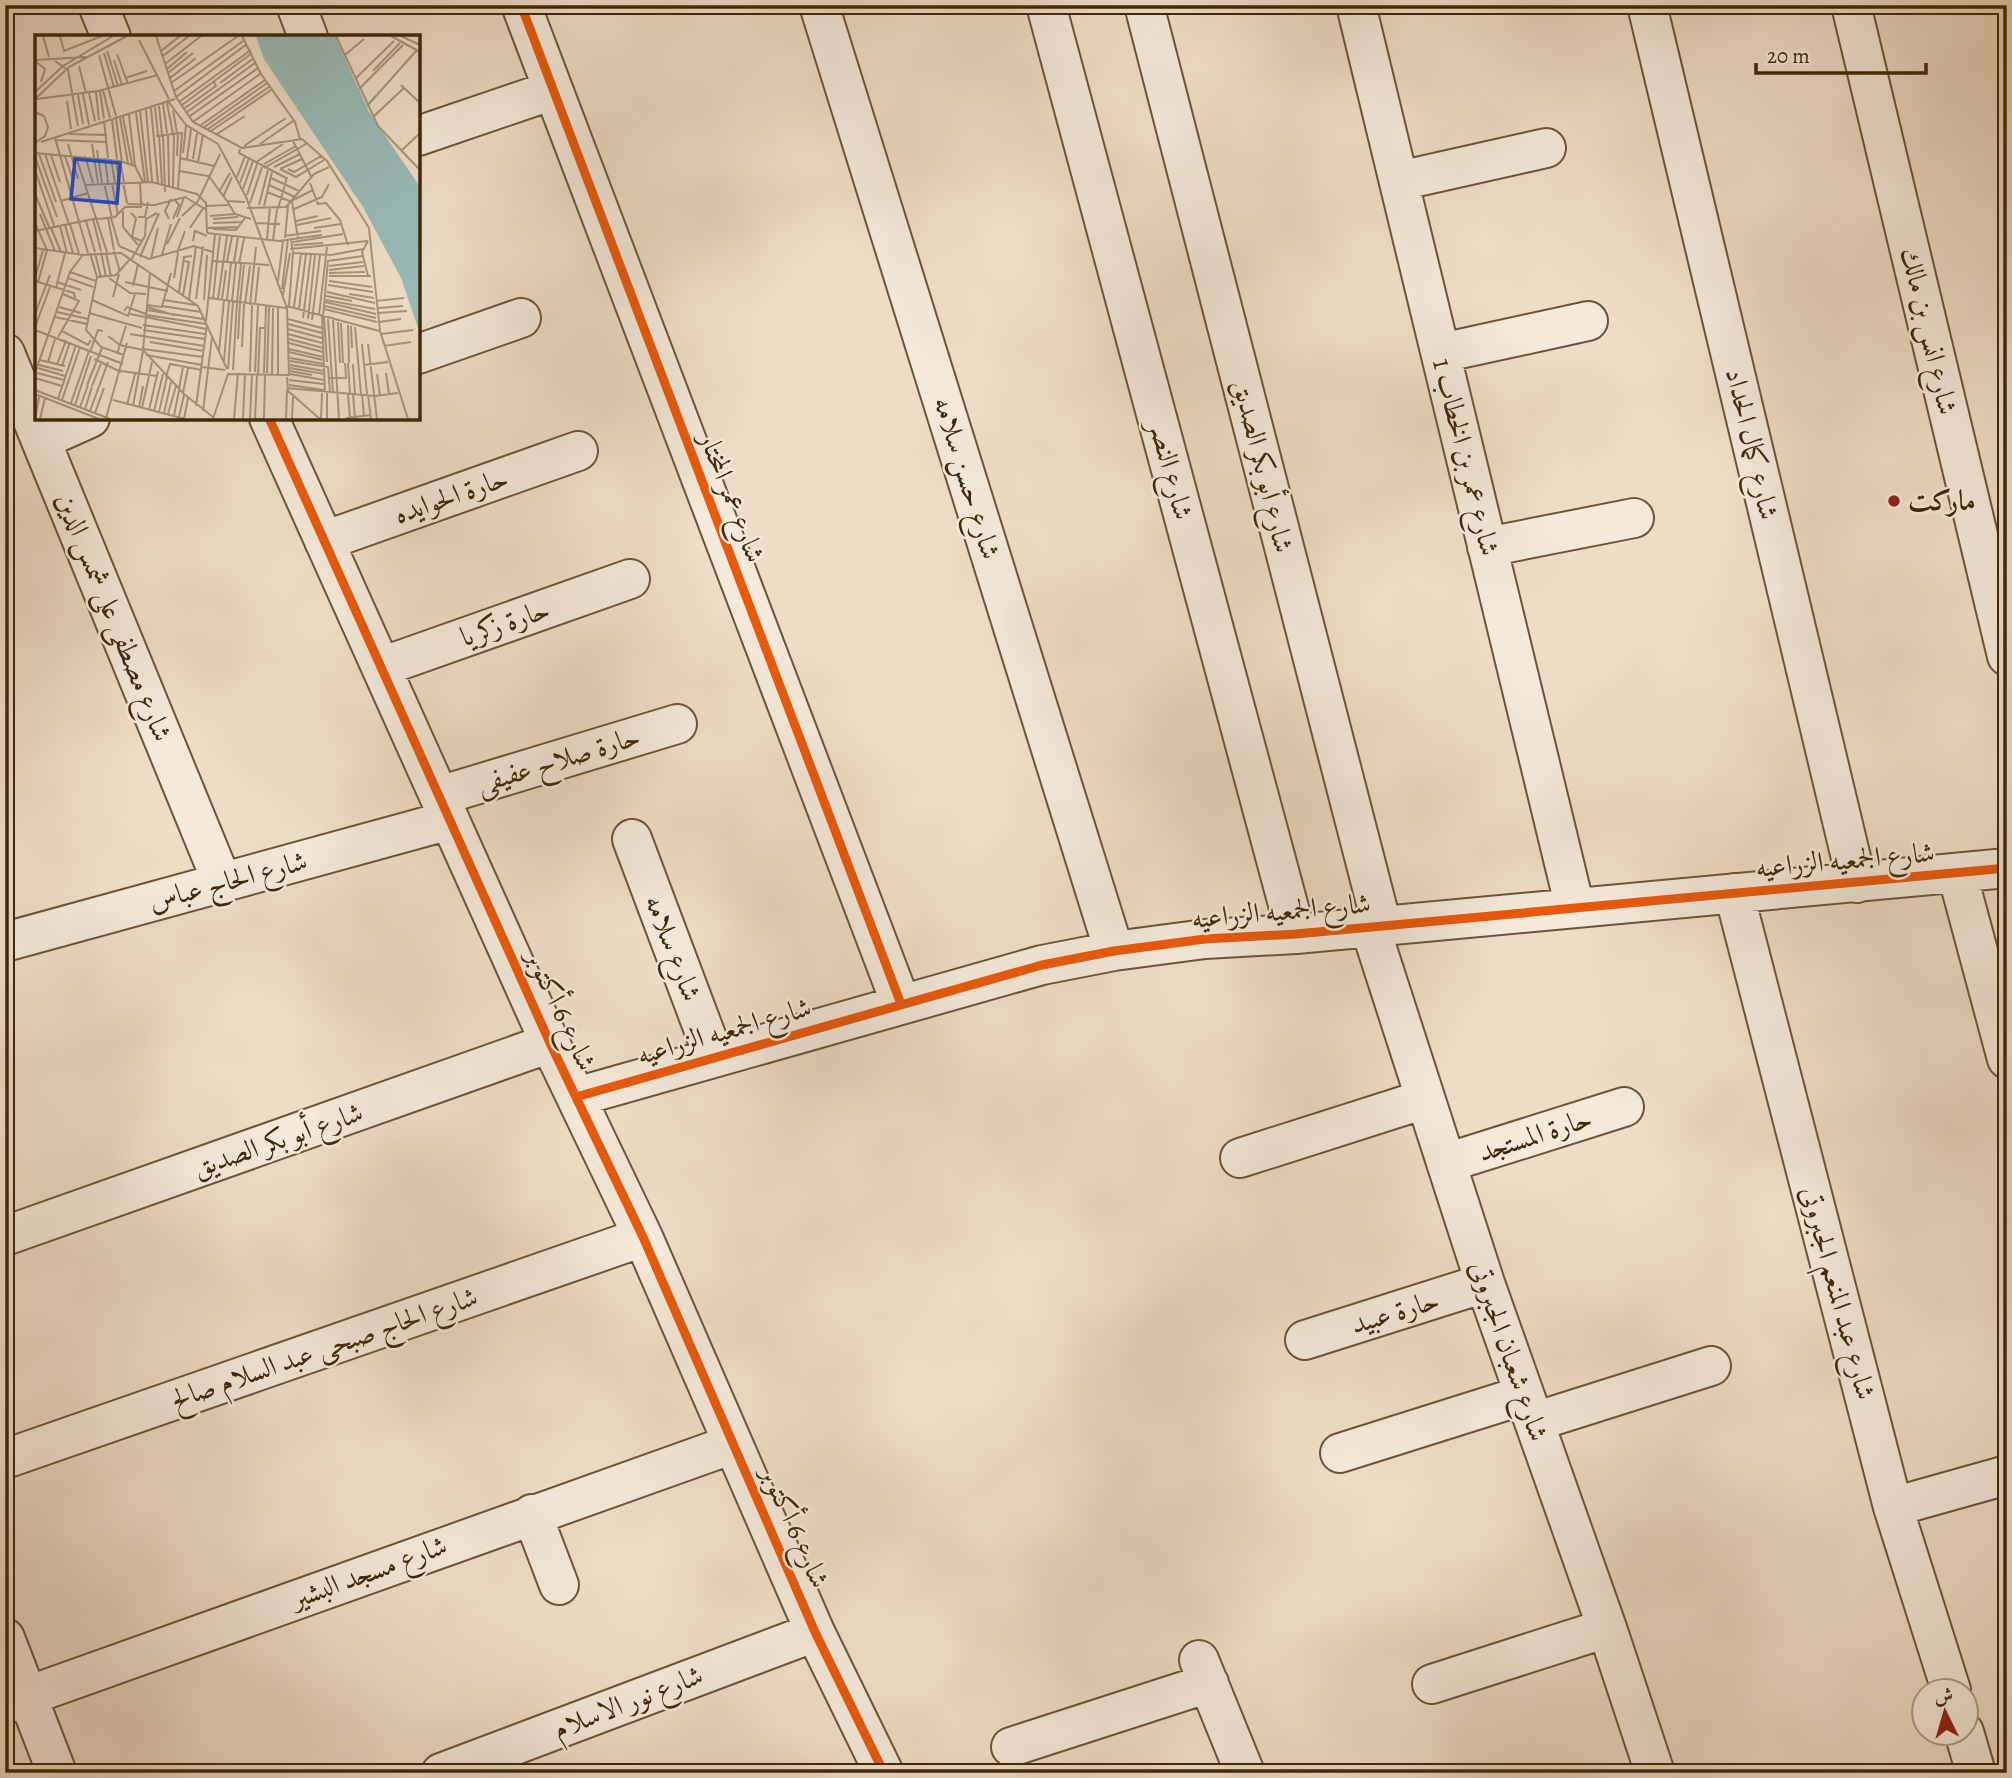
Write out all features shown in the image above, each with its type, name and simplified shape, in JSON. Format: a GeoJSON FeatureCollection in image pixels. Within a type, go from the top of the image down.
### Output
{"type":"FeatureCollection","features":[{"type":"Feature","properties":{"kind":"street"},"geometry":{"type":"LineString","coordinates":[[98,5],[110,35]]}},
{"type":"Feature","properties":{"kind":"street"},"geometry":{"type":"LineString","coordinates":[[296,5],[307,35]]}},
{"type":"Feature","properties":{"kind":"street","name":"شارع عمر المختار"},"geometry":{"type":"LineString","coordinates":[[521,5],[901,1004]]}},
{"type":"Feature","properties":{"kind":"street","name":"شارع حسن سلامه"},"geometry":{"type":"LineString","coordinates":[[819,5],[1114,951]]}},
{"type":"Feature","properties":{"kind":"street","name":"شارع النصر"},"geometry":{"type":"LineString","coordinates":[[1046,5],[1296,934]]}},
{"type":"Feature","properties":{"kind":"street","name":"شارع أبو بكر الصديق"},"geometry":{"type":"LineString","coordinates":[[1144,5],[1376,927]]}},
{"type":"Feature","properties":{"kind":"street","name":"شارع عمر بن الخطاب 1"},"geometry":{"type":"LineString","coordinates":[[1356,5],[1575,908]]}},
{"type":"Feature","properties":{"kind":"street","name":"شارع كمال الحداد"},"geometry":{"type":"LineString","coordinates":[[1647,5],[1857,883]]}},
{"type":"Feature","properties":{"kind":"street","name":"شارع انس بن مالك"},"geometry":{"type":"LineString","coordinates":[[1852,5],[2007,656]]}},
{"type":"Feature","properties":{"kind":"street"},"geometry":{"type":"LineString","coordinates":[[420,135],[553,90]]}},
{"type":"Feature","properties":{"kind":"street"},"geometry":{"type":"LineString","coordinates":[[1399,181],[1546,148]]}},
{"type":"Feature","properties":{"kind":"street"},"geometry":{"type":"LineString","coordinates":[[420,353],[521,318]]}},
{"type":"Feature","properties":{"kind":"street"},"geometry":{"type":"LineString","coordinates":[[1441,353],[1588,321]]}},
{"type":"Feature","properties":{"kind":"street","name":"شارع مصطفى على شمس الدين"},"geometry":{"type":"LineString","coordinates":[[5,353],[222,882]]}},
{"type":"Feature","properties":{"kind":"street"},"geometry":{"type":"LineString","coordinates":[[41,440],[86,420]]}},
{"type":"Feature","properties":{"kind":"street","name":"شارع 6 أكتوبر"},"geometry":{"type":"LineString","coordinates":[[270,420],[550,1043],[643,1237],[815,1632],[884,1773]]}},
{"type":"Feature","properties":{"kind":"street","name":"حارة الحوايده"},"geometry":{"type":"LineString","coordinates":[[324,541],[578,451]]}},
{"type":"Feature","properties":{"kind":"street"},"geometry":{"type":"LineString","coordinates":[[1488,547],[1634,518]]}},
{"type":"Feature","properties":{"kind":"street","name":"حارة زكريا"},"geometry":{"type":"LineString","coordinates":[[381,667],[629,579]]}},
{"type":"Feature","properties":{"kind":"street","name":"حارة صلاح عفيفى"},"geometry":{"type":"LineString","coordinates":[[445,808],[677,724]]}},
{"type":"Feature","properties":{"kind":"street","name":"شارع الحاج عباس"},"geometry":{"type":"LineString","coordinates":[[8,934],[222,882],[445,808]]}},
{"type":"Feature","properties":{"kind":"street","name":"شارع سلامه"},"geometry":{"type":"LineString","coordinates":[[632,839],[714,1057]]}},
{"type":"Feature","properties":{"kind":"street","name":"شارع الجمعيه الزراعيه"},"geometry":{"type":"LineString","coordinates":[[576,1097],[1042,965],[1114,951],[1205,939],[1296,934],[2007,869]]}},
{"type":"Feature","properties":{"kind":"street"},"geometry":{"type":"LineString","coordinates":[[1957,873],[2007,1059]]}},
{"type":"Feature","properties":{"kind":"street","name":"شارع عبد المنعم الجبروتى"},"geometry":{"type":"LineString","coordinates":[[1734,893],[1893,1507],[1947,1676]]}},
{"type":"Feature","properties":{"kind":"street","name":"شارع شعبان الجبروتى"},"geometry":{"type":"LineString","coordinates":[[1376,927],[1425,1099],[1485,1283],[1607,1628],[1655,1773]]}},
{"type":"Feature","properties":{"kind":"street","name":"شارع أبو بكر الصديق"},"geometry":{"type":"LineString","coordinates":[[5,1236],[550,1043]]}},
{"type":"Feature","properties":{"kind":"street"},"geometry":{"type":"LineString","coordinates":[[1240,1157],[1425,1099]]}},
{"type":"Feature","properties":{"kind":"street","name":"حارة المستجد"},"geometry":{"type":"LineString","coordinates":[[1446,1163],[1624,1107]]}},
{"type":"Feature","properties":{"kind":"street","name":"شارع الحاج صبحى عبد السلام صالح"},"geometry":{"type":"LineString","coordinates":[[5,1459],[643,1237]]}},
{"type":"Feature","properties":{"kind":"street","name":"حارة عبيد"},"geometry":{"type":"LineString","coordinates":[[1306,1340],[1485,1283]]}},
{"type":"Feature","properties":{"kind":"street"},"geometry":{"type":"LineString","coordinates":[[1340,1453],[1711,1366]]}},
{"type":"Feature","properties":{"kind":"street","name":"شارع مسجد البشير"},"geometry":{"type":"LineString","coordinates":[[16,1699],[733,1444]]}},
{"type":"Feature","properties":{"kind":"street"},"geometry":{"type":"LineString","coordinates":[[1893,1507],[2007,1475]]}},
{"type":"Feature","properties":{"kind":"street"},"geometry":{"type":"LineString","coordinates":[[532,1514],[559,1586]]}},
{"type":"Feature","properties":{"kind":"street"},"geometry":{"type":"LineString","coordinates":[[1432,1684],[1607,1628]]}},
{"type":"Feature","properties":{"kind":"street","name":"شارع نور الاسلام"},"geometry":{"type":"LineString","coordinates":[[441,1773],[815,1632]]}},
{"type":"Feature","properties":{"kind":"street"},"geometry":{"type":"LineString","coordinates":[[5,1639],[16,1699],[57,1773]]}},
{"type":"Feature","properties":{"kind":"street"},"geometry":{"type":"LineString","coordinates":[[1011,1747],[1204,1671],[1245,1773]]}},
{"type":"Feature","properties":{"kind":"street"},"geometry":{"type":"LineString","coordinates":[[1968,1746],[1976,1773]]}},
{"type":"Feature","properties":{"kind":"cycle path"},"geometry":{"type":"LineString","coordinates":[[521,5],[901,1004]]}},
{"type":"Feature","properties":{"kind":"cycle path"},"geometry":{"type":"LineString","coordinates":[[270,420],[550,1043],[643,1237],[815,1632],[884,1773]]}},
{"type":"Feature","properties":{"kind":"cycle path"},"geometry":{"type":"LineString","coordinates":[[576,1097],[1042,965],[1114,951],[1205,939],[1296,934],[2007,868]]}},
{"type":"Feature","properties":{"kind":"place","name":"ماركت"},"geometry":{"type":"Point","coordinates":[1894,501]}}]}
